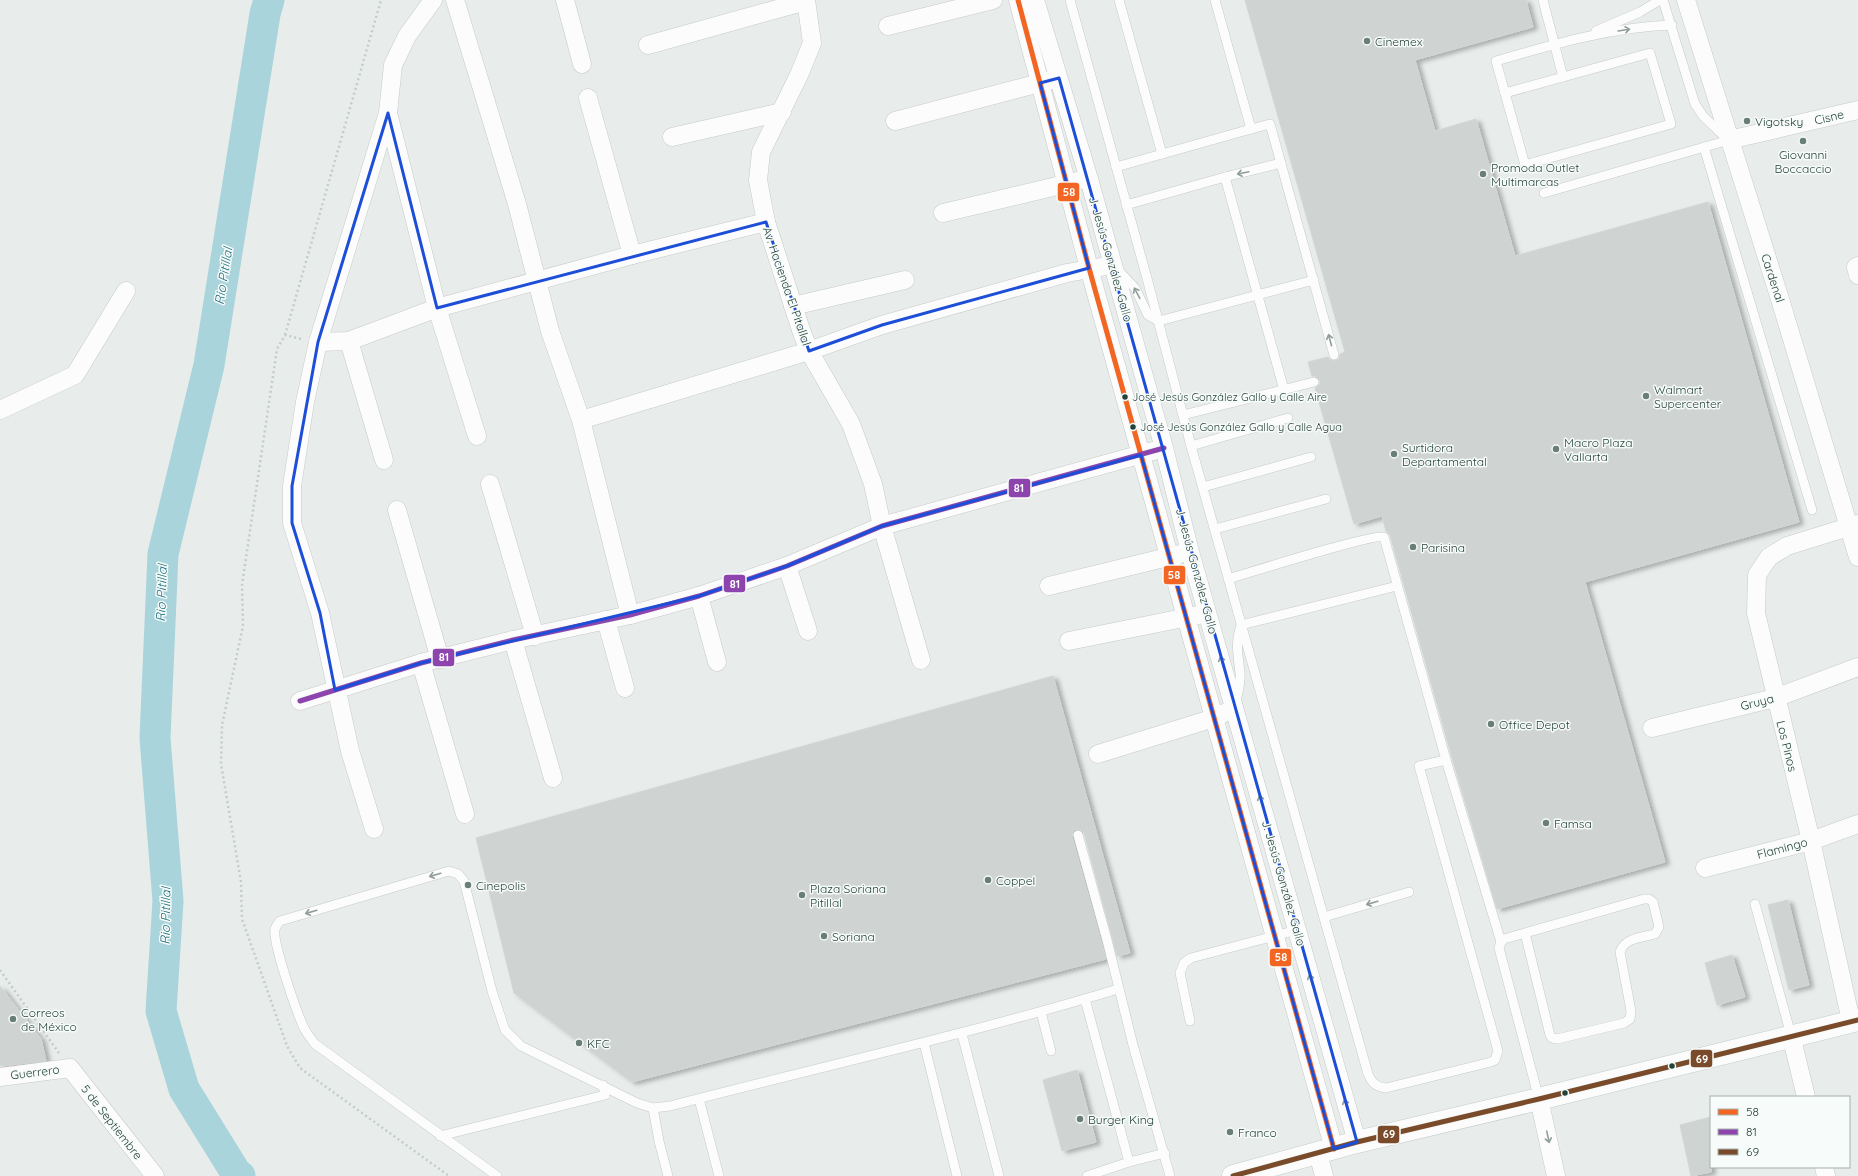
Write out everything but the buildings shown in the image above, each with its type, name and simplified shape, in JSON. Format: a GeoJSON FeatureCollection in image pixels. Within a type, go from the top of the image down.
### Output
{"type":"FeatureCollection","features":[{"type":"Feature","properties":{"kind":"street"},"geometry":{"type":"LineString","coordinates":[[374,829],[350,751],[335,690],[320,613],[292,523],[292,486],[305,402],[318,342],[388,113],[392,65],[407,36],[433,0]]}},
{"type":"Feature","properties":{"kind":"street"},"geometry":{"type":"LineString","coordinates":[[454,0],[517,204],[550,331],[581,420],[630,615]]}},
{"type":"Feature","properties":{"kind":"street"},"geometry":{"type":"LineString","coordinates":[[565,0],[582,64]]}},
{"type":"Feature","properties":{"kind":"street"},"geometry":{"type":"LineString","coordinates":[[648,46],[806,0]]}},
{"type":"Feature","properties":{"kind":"street","name":"Av. Hacienda El Pitallal"},"geometry":{"type":"LineString","coordinates":[[806,0],[812,43],[782,112],[761,152],[758,180],[766,222],[809,351],[851,424],[873,484],[882,526],[921,660]]}},
{"type":"Feature","properties":{"kind":"street"},"geometry":{"type":"LineString","coordinates":[[888,26],[993,0]]}},
{"type":"Feature","properties":{"kind":"street","name":"J. Jesús González Gallo"},"geometry":{"type":"LineString","coordinates":[[1018,0],[1089,268],[1276,936],[1326,1151],[1324,1176]]}},
{"type":"Feature","properties":{"kind":"street","name":"J. Jesús González Gallo"},"geometry":{"type":"LineString","coordinates":[[1036,0],[1089,179],[1112,266],[1164,448],[1190,552],[1357,1142]]}},
{"type":"Feature","properties":{"kind":"street","name":"Cardenal"},"geometry":{"type":"LineString","coordinates":[[1686,0],[1729,140],[1854,525],[1858,557]]}},
{"type":"Feature","properties":{"kind":"street"},"geometry":{"type":"LineString","coordinates":[[895,121],[1059,78]]}},
{"type":"Feature","properties":{"kind":"street"},"geometry":{"type":"LineString","coordinates":[[588,98],[632,255]]}},
{"type":"Feature","properties":{"kind":"street","name":"Cisne"},"geometry":{"type":"LineString","coordinates":[[1729,140],[1858,110]]}},
{"type":"Feature","properties":{"kind":"street"},"geometry":{"type":"LineString","coordinates":[[672,136],[782,112]]}},
{"type":"Feature","properties":{"kind":"street"},"geometry":{"type":"LineString","coordinates":[[388,113],[437,308],[477,436]]}},
{"type":"Feature","properties":{"kind":"street"},"geometry":{"type":"LineString","coordinates":[[943,213],[1089,179]]}},
{"type":"Feature","properties":{"kind":"street"},"geometry":{"type":"LineString","coordinates":[[318,342],[350,341],[437,308],[536,280],[766,222]]}},
{"type":"Feature","properties":{"kind":"street"},"geometry":{"type":"LineString","coordinates":[[581,420],[809,351],[882,325],[1067,273],[1089,268],[1112,266]]}},
{"type":"Feature","properties":{"kind":"street"},"geometry":{"type":"LineString","coordinates":[[793,306],[905,280]]}},
{"type":"Feature","properties":{"kind":"street"},"geometry":{"type":"LineString","coordinates":[[0,410],[75,375],[126,292]]}},
{"type":"Feature","properties":{"kind":"street"},"geometry":{"type":"LineString","coordinates":[[350,341],[384,460]]}},
{"type":"Feature","properties":{"kind":"street"},"geometry":{"type":"LineString","coordinates":[[300,701],[421,663],[513,640],[630,615],[699,596],[787,566],[882,526],[1164,448]]}},
{"type":"Feature","properties":{"kind":"street"},"geometry":{"type":"LineString","coordinates":[[490,484],[535,636]]}},
{"type":"Feature","properties":{"kind":"street"},"geometry":{"type":"LineString","coordinates":[[398,510],[440,659]]}},
{"type":"Feature","properties":{"kind":"street","name":"Los Pinos"},"geometry":{"type":"LineString","coordinates":[[1854,525],[1787,546],[1769,557],[1757,575],[1756,613],[1775,698],[1855,1021]]}},
{"type":"Feature","properties":{"kind":"street"},"geometry":{"type":"LineString","coordinates":[[1049,586],[1190,552]]}},
{"type":"Feature","properties":{"kind":"street"},"geometry":{"type":"LineString","coordinates":[[787,566],[808,631]]}},
{"type":"Feature","properties":{"kind":"street"},"geometry":{"type":"LineString","coordinates":[[699,596],[717,662]]}},
{"type":"Feature","properties":{"kind":"street"},"geometry":{"type":"LineString","coordinates":[[1069,641],[1208,613]]}},
{"type":"Feature","properties":{"kind":"street"},"geometry":{"type":"LineString","coordinates":[[606,620],[625,688]]}},
{"type":"Feature","properties":{"kind":"street"},"geometry":{"type":"LineString","coordinates":[[513,640],[553,778]]}},
{"type":"Feature","properties":{"kind":"street"},"geometry":{"type":"LineString","coordinates":[[421,663],[464,814]]}},
{"type":"Feature","properties":{"kind":"street","name":"Gruya"},"geometry":{"type":"LineString","coordinates":[[1652,728],[1775,698],[1858,667]]}},
{"type":"Feature","properties":{"kind":"street"},"geometry":{"type":"LineString","coordinates":[[1098,754],[1214,718],[1235,707]]}},
{"type":"Feature","properties":{"kind":"street","name":"Flamingo"},"geometry":{"type":"LineString","coordinates":[[1705,868],[1811,841],[1858,824]]}},
{"type":"Feature","properties":{"kind":"street"},"geometry":{"type":"LineString","coordinates":[[1233,1176],[1357,1142],[1539,1099],[1791,1035],[1855,1021]]}},
{"type":"Feature","properties":{"kind":"street"},"geometry":{"type":"LineString","coordinates":[[1791,1035],[1806,1096]]}},
{"type":"Feature","properties":{"kind":"street","name":"Guerrero"},"geometry":{"type":"LineString","coordinates":[[0,1077],[70,1068]]}},
{"type":"Feature","properties":{"kind":"street","name":"5 de Septiembre"},"geometry":{"type":"LineString","coordinates":[[70,1068],[155,1176]]}},
{"type":"Feature","properties":{"kind":"street"},"geometry":{"type":"LineString","coordinates":[[1539,1099],[1556,1176]]}},
{"type":"Feature","properties":{"kind":"lane"},"geometry":{"type":"LineString","coordinates":[[1070,0],[1159,321],[1191,446],[1368,1074],[1372,1082],[1378,1087],[1386,1088],[1491,1062],[1495,1060],[1498,1051],[1419,766],[1446,760]]}},
{"type":"Feature","properties":{"kind":"lane"},"geometry":{"type":"LineString","coordinates":[[1215,0],[1251,129]]}},
{"type":"Feature","properties":{"kind":"lane"},"geometry":{"type":"LineString","coordinates":[[1543,0],[1563,77]]}},
{"type":"Feature","properties":{"kind":"lane"},"geometry":{"type":"LineString","coordinates":[[1586,36],[1640,12],[1660,0]]}},
{"type":"Feature","properties":{"kind":"lane"},"geometry":{"type":"LineString","coordinates":[[1663,0],[1672,25],[1695,104],[1703,116],[1729,140]]}},
{"type":"Feature","properties":{"kind":"lane"},"geometry":{"type":"LineString","coordinates":[[1122,1],[1162,154]]}},
{"type":"Feature","properties":{"kind":"lane"},"geometry":{"type":"LineString","coordinates":[[1505,93],[1650,52],[1671,124],[1525,165],[1496,61],[1586,36],[1654,25],[1672,25]]}},
{"type":"Feature","properties":{"kind":"lane"},"geometry":{"type":"LineString","coordinates":[[1116,167],[1270,124],[1334,355]]}},
{"type":"Feature","properties":{"kind":"lane"},"geometry":{"type":"LineString","coordinates":[[1544,193],[1729,140]]}},
{"type":"Feature","properties":{"kind":"lane"},"geometry":{"type":"LineString","coordinates":[[1704,147],[1812,510]]}},
{"type":"Feature","properties":{"kind":"lane"},"geometry":{"type":"LineString","coordinates":[[1126,205],[1281,163]]}},
{"type":"Feature","properties":{"kind":"lane"},"geometry":{"type":"LineString","coordinates":[[1225,177],[1284,390]]}},
{"type":"Feature","properties":{"kind":"lane"},"geometry":{"type":"LineString","coordinates":[[1112,266],[1129,281],[1148,315],[1159,321],[1314,280]]}},
{"type":"Feature","properties":{"kind":"lane"},"geometry":{"type":"LineString","coordinates":[[1183,415],[1314,382]]}},
{"type":"Feature","properties":{"kind":"lane"},"geometry":{"type":"LineString","coordinates":[[1191,446],[1288,418]]}},
{"type":"Feature","properties":{"kind":"lane"},"geometry":{"type":"LineString","coordinates":[[1203,488],[1311,457]]}},
{"type":"Feature","properties":{"kind":"lane"},"geometry":{"type":"LineString","coordinates":[[1215,529],[1326,499]]}},
{"type":"Feature","properties":{"kind":"lane"},"geometry":{"type":"LineString","coordinates":[[1228,579],[1382,536],[1385,540],[1446,760],[1501,942]]}},
{"type":"Feature","properties":{"kind":"lane"},"geometry":{"type":"LineString","coordinates":[[1241,625],[1397,586]]}},
{"type":"Feature","properties":{"kind":"lane"},"geometry":{"type":"LineString","coordinates":[[1235,707],[1240,674],[1236,649],[1237,637],[1241,625]]}},
{"type":"Feature","properties":{"kind":"lane"},"geometry":{"type":"LineString","coordinates":[[1078,835],[1107,940],[1118,989],[1165,1153],[1170,1176]]}},
{"type":"Feature","properties":{"kind":"lane"},"geometry":{"type":"LineString","coordinates":[[497,1176],[314,1044],[305,1030],[293,1001],[275,939],[275,928],[280,920],[449,871],[458,874],[464,881],[492,991],[505,1030],[521,1046],[637,1103],[653,1108],[670,1106],[794,1073],[962,1034],[1118,989]]}},
{"type":"Feature","properties":{"kind":"lane"},"geometry":{"type":"LineString","coordinates":[[1324,918],[1409,892]]}},
{"type":"Feature","properties":{"kind":"lane"},"geometry":{"type":"LineString","coordinates":[[1525,933],[1550,1035],[1552,1038],[1557,1039],[1624,1023],[1630,1019],[1631,1011],[1620,952],[1624,943],[1655,934],[1659,927],[1653,902],[1650,899],[1525,933],[1504,939],[1501,942],[1499,948],[1539,1099]]}},
{"type":"Feature","properties":{"kind":"lane"},"geometry":{"type":"LineString","coordinates":[[1755,904],[1791,1035]]}},
{"type":"Feature","properties":{"kind":"lane"},"geometry":{"type":"LineString","coordinates":[[1190,1021],[1180,973],[1184,963],[1191,958],[1297,930]]}},
{"type":"Feature","properties":{"kind":"lane"},"geometry":{"type":"LineString","coordinates":[[1085,999],[1129,1162]]}},
{"type":"Feature","properties":{"kind":"lane"},"geometry":{"type":"LineString","coordinates":[[1041,1012],[1052,1051]]}},
{"type":"Feature","properties":{"kind":"lane"},"geometry":{"type":"LineString","coordinates":[[962,1034],[999,1176]]}},
{"type":"Feature","properties":{"kind":"lane"},"geometry":{"type":"LineString","coordinates":[[924,1043],[957,1176]]}},
{"type":"Feature","properties":{"kind":"lane"},"geometry":{"type":"LineString","coordinates":[[440,1136],[605,1095],[603,1085]]}},
{"type":"Feature","properties":{"kind":"lane"},"geometry":{"type":"LineString","coordinates":[[699,1099],[719,1176]]}},
{"type":"Feature","properties":{"kind":"lane"},"geometry":{"type":"LineString","coordinates":[[653,1108],[659,1142],[668,1176]]}},
{"type":"Feature","properties":{"kind":"lane"},"geometry":{"type":"LineString","coordinates":[[1087,1176],[1129,1162],[1165,1153]]}},
{"type":"Feature","properties":{"kind":"path"},"geometry":{"type":"LineString","coordinates":[[242,919],[241,882],[221,764],[222,725],[243,626],[242,585],[277,349],[285,335],[381,0]]}},
{"type":"Feature","properties":{"kind":"path"},"geometry":{"type":"LineString","coordinates":[[285,335],[318,342]]}},
{"type":"Feature","properties":{"kind":"path"},"geometry":{"type":"LineString","coordinates":[[0,970],[70,1068]]}},
{"type":"Feature","properties":{"kind":"highlighted area"},"geometry":{"type":"Polygon","coordinates":[[[1059,78],[1357,1142],[1334,1149],[1141,455],[882,526],[787,566],[699,596],[421,663],[335,690],[320,613],[292,523],[292,486],[318,342],[388,113],[437,308],[766,222],[809,351],[882,325],[1089,268],[1040,83],[1059,78]]]}},
{"type":"Feature","properties":{"kind":"waterway","name":"Rio Pitillal"},"geometry":{"type":"LineString","coordinates":[[240,1176],[236,1173],[184,1089],[161,1011],[168,901],[155,738],[163,554],[209,365],[265,14],[269,0]]}},
{"type":"Feature","properties":{"kind":"transit line","name":"58"},"geometry":{"type":"LineString","coordinates":[[1018,0],[1089,268],[1334,1149]]}},
{"type":"Feature","properties":{"kind":"transit line","name":"81"},"geometry":{"type":"LineString","coordinates":[[300,701],[421,663],[513,640],[630,615],[699,596],[787,566],[882,526],[1164,448]]}},
{"type":"Feature","properties":{"kind":"transit line","name":"69"},"geometry":{"type":"LineString","coordinates":[[1233,1176],[1357,1142],[1539,1099],[1858,1020]]}},
{"type":"Feature","properties":{"kind":"place","name":"Cinemex"},"geometry":{"type":"Point","coordinates":[1367,41]}},
{"type":"Feature","properties":{"kind":"place","name":"Vigotsky"},"geometry":{"type":"Point","coordinates":[1747,121]}},
{"type":"Feature","properties":{"kind":"place","name":"Giovanni Boccaccio"},"geometry":{"type":"Point","coordinates":[1803,141]}},
{"type":"Feature","properties":{"kind":"place","name":"Promoda Outlet Multimarcas"},"geometry":{"type":"Point","coordinates":[1483,174]}},
{"type":"Feature","properties":{"kind":"place","name":"Walmart Supercenter"},"geometry":{"type":"Point","coordinates":[1646,396]}},
{"type":"Feature","properties":{"kind":"place","name":"José Jesús González Gallo y Calle Aire"},"geometry":{"type":"Point","coordinates":[1125,397]}},
{"type":"Feature","properties":{"kind":"place","name":"José Jesús González Gallo y Calle Agua"},"geometry":{"type":"Point","coordinates":[1133,427]}},
{"type":"Feature","properties":{"kind":"place","name":"Macro Plaza Vallarta"},"geometry":{"type":"Point","coordinates":[1556,449]}},
{"type":"Feature","properties":{"kind":"place","name":"Surtidora Departamental"},"geometry":{"type":"Point","coordinates":[1394,454]}},
{"type":"Feature","properties":{"kind":"place","name":"Parisina"},"geometry":{"type":"Point","coordinates":[1413,547]}},
{"type":"Feature","properties":{"kind":"place","name":"Office Depot"},"geometry":{"type":"Point","coordinates":[1491,724]}},
{"type":"Feature","properties":{"kind":"place","name":"Famsa"},"geometry":{"type":"Point","coordinates":[1546,823]}},
{"type":"Feature","properties":{"kind":"place","name":"Coppel"},"geometry":{"type":"Point","coordinates":[988,880]}},
{"type":"Feature","properties":{"kind":"place","name":"Cinepolis"},"geometry":{"type":"Point","coordinates":[468,885]}},
{"type":"Feature","properties":{"kind":"place","name":"Plaza Soriana Pitillal"},"geometry":{"type":"Point","coordinates":[802,895]}},
{"type":"Feature","properties":{"kind":"place","name":"Soriana"},"geometry":{"type":"Point","coordinates":[824,936]}},
{"type":"Feature","properties":{"kind":"place","name":"Correos de México"},"geometry":{"type":"Point","coordinates":[13,1019]}},
{"type":"Feature","properties":{"kind":"place","name":"KFC"},"geometry":{"type":"Point","coordinates":[579,1043]}},
{"type":"Feature","properties":{"kind":"place","name":"Burger King"},"geometry":{"type":"Point","coordinates":[1080,1119]}},
{"type":"Feature","properties":{"kind":"place","name":"Franco"},"geometry":{"type":"Point","coordinates":[1230,1132]}}]}
